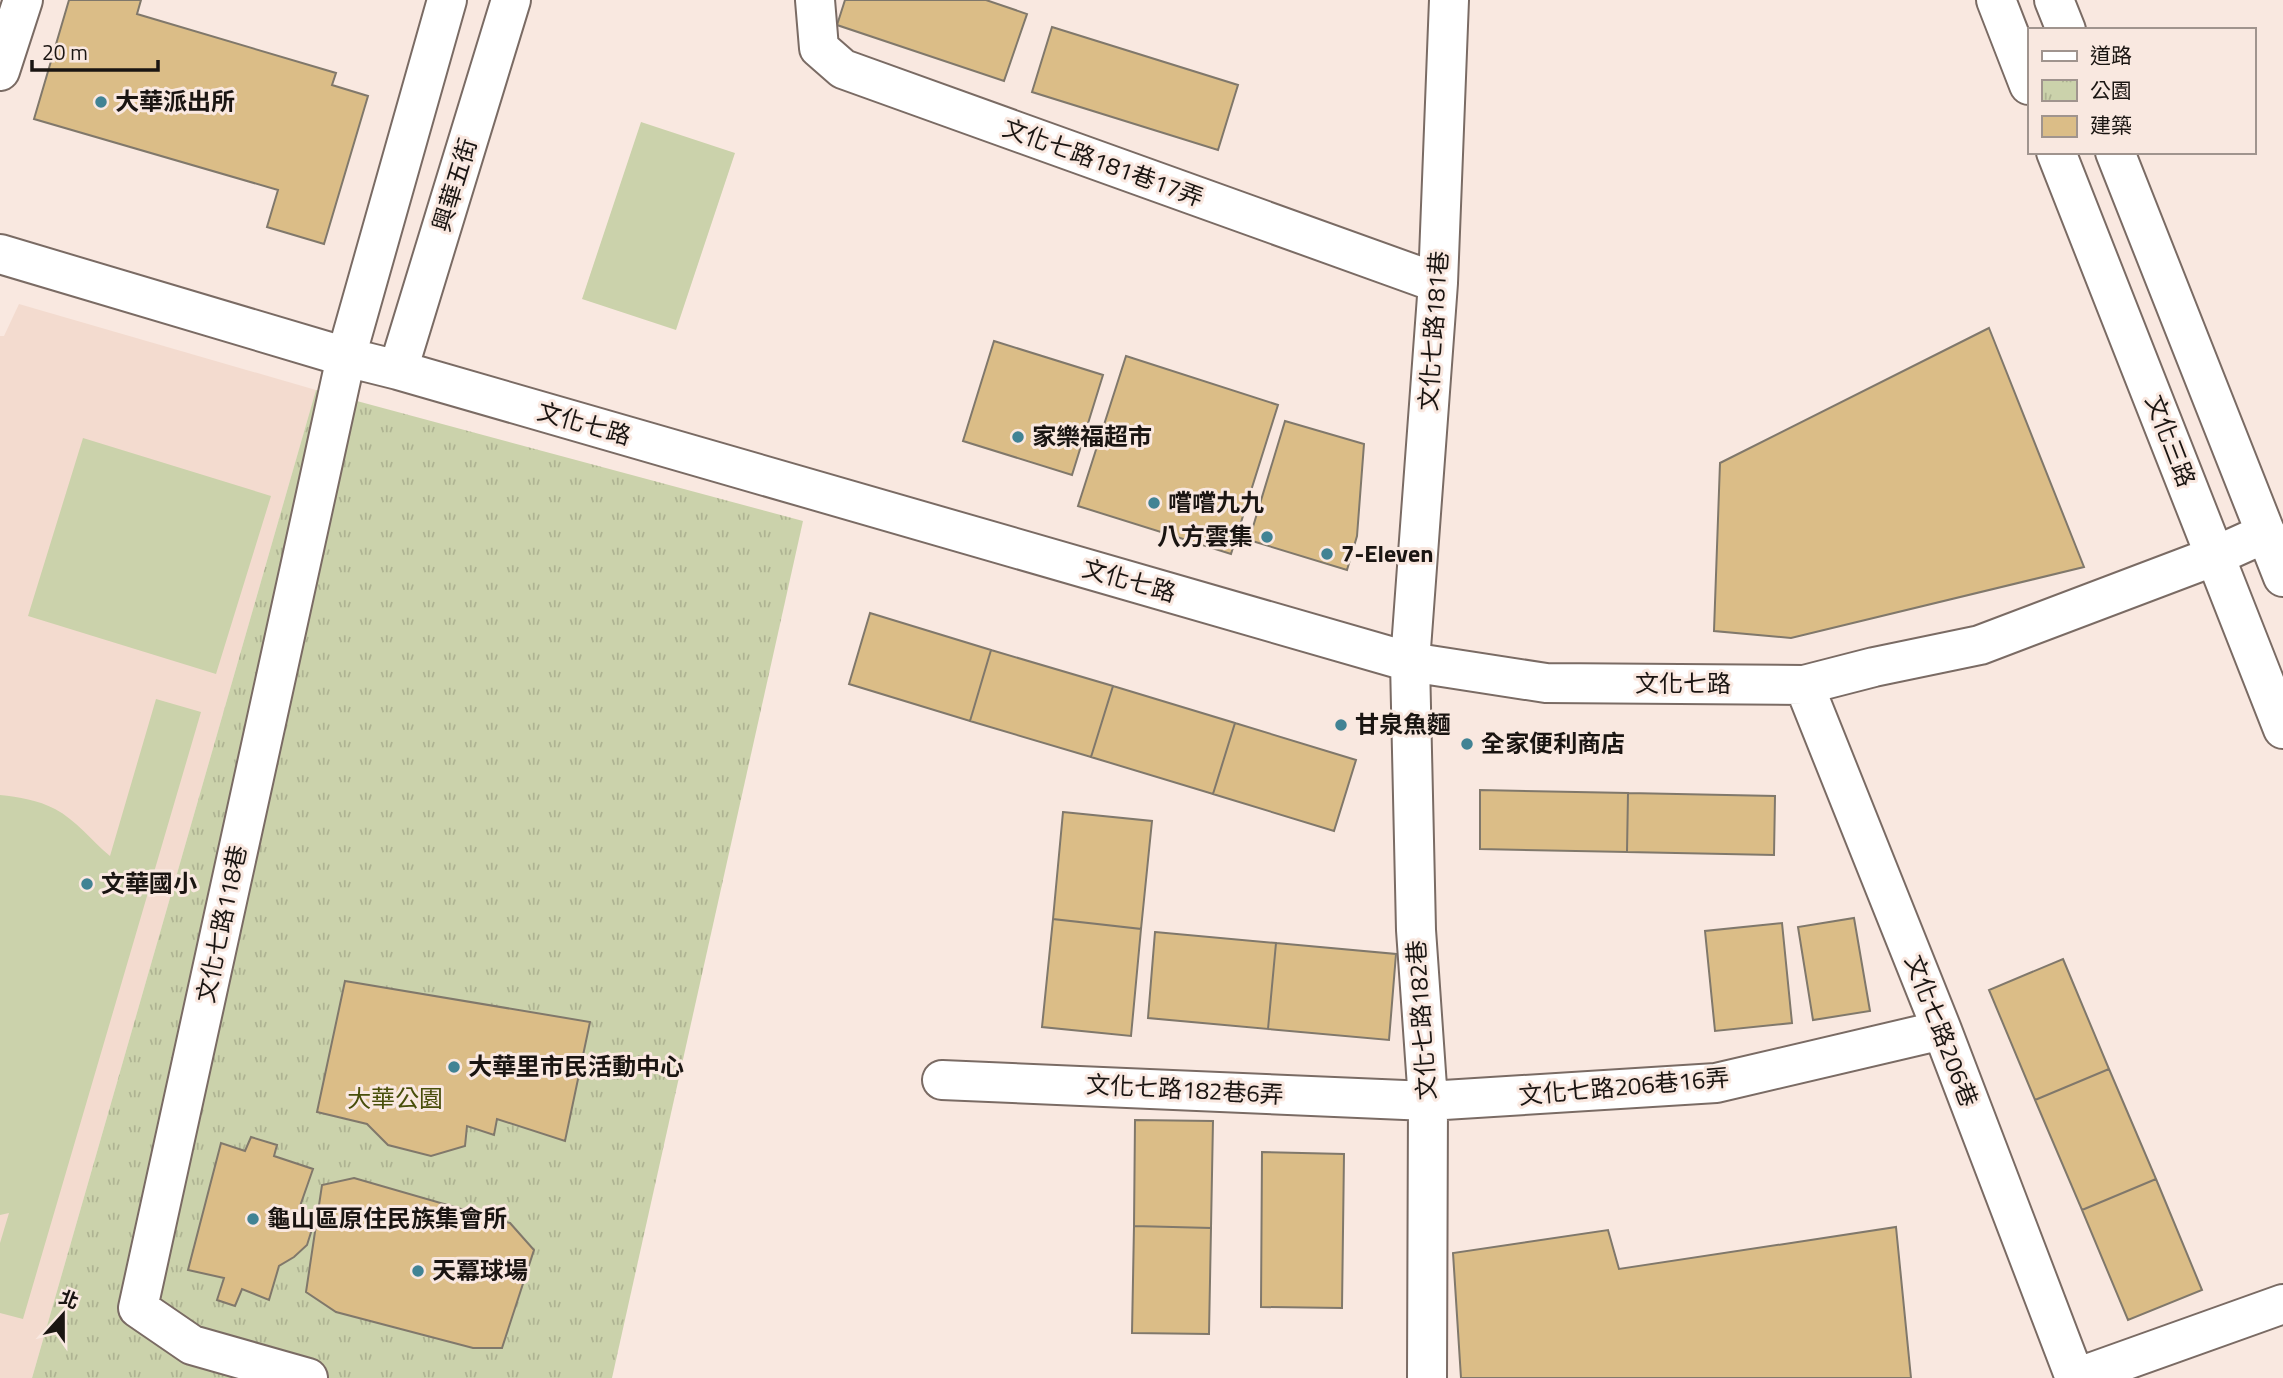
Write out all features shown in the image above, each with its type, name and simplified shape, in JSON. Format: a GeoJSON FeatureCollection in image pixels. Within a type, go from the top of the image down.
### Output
{"type":"FeatureCollection","features":[{"type":"Feature","properties":{"kind":"street"},"geometry":{"type":"LineString","coordinates":[[0,71],[23,0]]}},
{"type":"Feature","properties":{"kind":"street"},"geometry":{"type":"LineString","coordinates":[[346,357],[447,0]]}},
{"type":"Feature","properties":{"kind":"street","name":"興華五街"},"geometry":{"type":"LineString","coordinates":[[398,370],[511,0]]}},
{"type":"Feature","properties":{"kind":"street","name":"文化七路181巷17弄"},"geometry":{"type":"LineString","coordinates":[[815,0],[819,48],[843,69],[1438,283]]}},
{"type":"Feature","properties":{"kind":"street","name":"文化七路181巷"},"geometry":{"type":"LineString","coordinates":[[1410,662],[1438,283],[1449,0]]}},
{"type":"Feature","properties":{"kind":"street"},"geometry":{"type":"LineString","coordinates":[[1996,0],[2028,82]]}},
{"type":"Feature","properties":{"kind":"street"},"geometry":{"type":"LineString","coordinates":[[2054,0],[2065,28]]}},
{"type":"Feature","properties":{"kind":"street","name":"文化三路"},"geometry":{"type":"LineString","coordinates":[[2057,154],[2283,729]]}},
{"type":"Feature","properties":{"kind":"street"},"geometry":{"type":"LineString","coordinates":[[2116,154],[2283,577]]}},
{"type":"Feature","properties":{"kind":"street","name":"文化七路"},"geometry":{"type":"LineString","coordinates":[[0,254],[346,357],[1410,662],[1546,682],[1804,685],[1980,645],[2215,556],[2266,533]]}},
{"type":"Feature","properties":{"kind":"street","name":"文化七路118巷"},"geometry":{"type":"LineString","coordinates":[[309,1378],[192,1345],[138,1308],[346,357]]}},
{"type":"Feature","properties":{"kind":"street","name":"文化七路182巷"},"geometry":{"type":"LineString","coordinates":[[1410,662],[1416,930],[1428,1101],[1427,1378]]}},
{"type":"Feature","properties":{"kind":"street","name":"文化七路206巷"},"geometry":{"type":"LineString","coordinates":[[1804,685],[2075,1378]]}},
{"type":"Feature","properties":{"kind":"street","name":"文化七路206巷16弄"},"geometry":{"type":"LineString","coordinates":[[1428,1101],[1716,1083],[1941,1030]]}},
{"type":"Feature","properties":{"kind":"street","name":"文化七路182巷6弄"},"geometry":{"type":"LineString","coordinates":[[942,1080],[1428,1101]]}},
{"type":"Feature","properties":{"kind":"street"},"geometry":{"type":"LineString","coordinates":[[2075,1378],[2283,1304]]}},
{"type":"Feature","properties":{"kind":"shaded area","name":"文華國小"},"geometry":{"type":"Polygon","coordinates":[[[19,304],[316,390],[32,1378],[0,1378],[0,336],[4,336],[19,304]]]}},
{"type":"Feature","properties":{"kind":"green space"},"geometry":{"type":"Polygon","coordinates":[[[641,122],[735,153],[676,330],[582,299],[641,122]]]}},
{"type":"Feature","properties":{"kind":"green space","name":"大華公園"},"geometry":{"type":"Polygon","coordinates":[[[316,390],[803,521],[612,1378],[32,1378],[316,390]]]}},
{"type":"Feature","properties":{"kind":"green space"},"geometry":{"type":"Polygon","coordinates":[[[83,438],[271,496],[216,674],[28,616],[83,438]]]}},
{"type":"Feature","properties":{"kind":"green space"},"geometry":{"type":"Polygon","coordinates":[[[156,699],[201,712],[23,1319],[0,1313],[0,1243],[9,1213],[0,1215],[0,795],[28,799],[55,809],[77,825],[110,856],[156,699]]]}},
{"type":"Feature","properties":{"kind":"building"},"geometry":{"type":"Polygon","coordinates":[[[69,0],[141,0],[137,14],[336,73],[332,85],[368,96],[324,244],[267,227],[278,190],[34,119],[69,0]]]}},
{"type":"Feature","properties":{"kind":"building"},"geometry":{"type":"Polygon","coordinates":[[[845,0],[986,0],[1027,14],[1004,81],[837,25],[845,0]]]}},
{"type":"Feature","properties":{"kind":"building"},"geometry":{"type":"Polygon","coordinates":[[[1052,27],[1238,85],[1218,150],[1032,92],[1052,27]]]}},
{"type":"Feature","properties":{"kind":"building"},"geometry":{"type":"Polygon","coordinates":[[[1989,328],[2084,567],[1791,638],[1714,631],[1720,463],[1989,328]]]}},
{"type":"Feature","properties":{"kind":"building"},"geometry":{"type":"Polygon","coordinates":[[[994,341],[1103,375],[1072,475],[963,441],[994,341]]]}},
{"type":"Feature","properties":{"kind":"building"},"geometry":{"type":"Polygon","coordinates":[[[1126,356],[1278,405],[1231,554],[1078,506],[1126,356]]]}},
{"type":"Feature","properties":{"kind":"building"},"geometry":{"type":"Polygon","coordinates":[[[1285,421],[1364,444],[1357,536],[1347,570],[1249,540],[1285,421]]]}},
{"type":"Feature","properties":{"kind":"building"},"geometry":{"type":"Polygon","coordinates":[[[870,613],[991,650],[970,721],[849,684],[870,613]]]}},
{"type":"Feature","properties":{"kind":"building"},"geometry":{"type":"Polygon","coordinates":[[[991,650],[1113,686],[1091,757],[970,721],[991,650]]]}},
{"type":"Feature","properties":{"kind":"building"},"geometry":{"type":"Polygon","coordinates":[[[1113,686],[1235,723],[1213,794],[1091,757],[1113,686]]]}},
{"type":"Feature","properties":{"kind":"building"},"geometry":{"type":"Polygon","coordinates":[[[1235,723],[1356,760],[1334,831],[1213,794],[1235,723]]]}},
{"type":"Feature","properties":{"kind":"building"},"geometry":{"type":"Polygon","coordinates":[[[1480,790],[1628,793],[1627,852],[1480,849],[1480,790]]]}},
{"type":"Feature","properties":{"kind":"building"},"geometry":{"type":"Polygon","coordinates":[[[1628,793],[1775,796],[1774,855],[1627,852],[1628,793]]]}},
{"type":"Feature","properties":{"kind":"building"},"geometry":{"type":"Polygon","coordinates":[[[1063,812],[1152,821],[1141,929],[1053,919],[1063,812]]]}},
{"type":"Feature","properties":{"kind":"building"},"geometry":{"type":"Polygon","coordinates":[[[1854,918],[1870,1011],[1813,1020],[1798,927],[1854,918]]]}},
{"type":"Feature","properties":{"kind":"building"},"geometry":{"type":"Polygon","coordinates":[[[1053,919],[1141,929],[1131,1036],[1042,1027],[1053,919]]]}},
{"type":"Feature","properties":{"kind":"building"},"geometry":{"type":"Polygon","coordinates":[[[1782,923],[1792,1023],[1715,1031],[1705,931],[1782,923]]]}},
{"type":"Feature","properties":{"kind":"building"},"geometry":{"type":"Polygon","coordinates":[[[1155,932],[1276,943],[1268,1029],[1148,1018],[1155,932]]]}},
{"type":"Feature","properties":{"kind":"building"},"geometry":{"type":"Polygon","coordinates":[[[1276,943],[1396,954],[1389,1040],[1268,1029],[1276,943]]]}},
{"type":"Feature","properties":{"kind":"building"},"geometry":{"type":"Polygon","coordinates":[[[2063,959],[2109,1069],[2035,1100],[1989,990],[2063,959]]]}},
{"type":"Feature","properties":{"kind":"building","name":"大華里市民活動中心"},"geometry":{"type":"Polygon","coordinates":[[[345,981],[590,1022],[565,1141],[497,1119],[494,1135],[467,1126],[465,1146],[431,1156],[388,1145],[367,1124],[317,1112],[345,981]]]}},
{"type":"Feature","properties":{"kind":"building"},"geometry":{"type":"Polygon","coordinates":[[[2109,1069],[2156,1179],[2082,1210],[2035,1100],[2109,1069]]]}},
{"type":"Feature","properties":{"kind":"building"},"geometry":{"type":"Polygon","coordinates":[[[1135,1120],[1213,1121],[1211,1228],[1134,1226],[1135,1120]]]}},
{"type":"Feature","properties":{"kind":"building","name":"龜山區原住民族集會所"},"geometry":{"type":"Polygon","coordinates":[[[251,1137],[277,1145],[274,1156],[313,1169],[298,1212],[313,1226],[307,1245],[279,1266],[269,1300],[242,1289],[235,1306],[217,1300],[224,1278],[188,1270],[221,1143],[245,1151],[251,1137]]]}},
{"type":"Feature","properties":{"kind":"building"},"geometry":{"type":"Polygon","coordinates":[[[1262,1152],[1344,1154],[1342,1308],[1261,1307],[1262,1152]]]}},
{"type":"Feature","properties":{"kind":"building","name":"天冪球場"},"geometry":{"type":"Polygon","coordinates":[[[354,1178],[510,1223],[534,1250],[502,1348],[473,1348],[336,1312],[306,1292],[322,1185],[354,1178]]]}},
{"type":"Feature","properties":{"kind":"building"},"geometry":{"type":"Polygon","coordinates":[[[2156,1179],[2202,1290],[2128,1320],[2082,1210],[2156,1179]]]}},
{"type":"Feature","properties":{"kind":"building"},"geometry":{"type":"Polygon","coordinates":[[[1134,1226],[1211,1228],[1209,1334],[1132,1333],[1134,1226]]]}},
{"type":"Feature","properties":{"kind":"building"},"geometry":{"type":"Polygon","coordinates":[[[1896,1227],[1911,1378],[1461,1378],[1453,1253],[1608,1230],[1619,1269],[1896,1227]]]}},
{"type":"Feature","properties":{"kind":"place","name":"大華派出所"},"geometry":{"type":"Point","coordinates":[101,102]}},
{"type":"Feature","properties":{"kind":"place","name":"家樂福超市"},"geometry":{"type":"Point","coordinates":[1018,437]}},
{"type":"Feature","properties":{"kind":"place","name":"嚐嚐九九"},"geometry":{"type":"Point","coordinates":[1154,503]}},
{"type":"Feature","properties":{"kind":"place","name":"八方雲集"},"geometry":{"type":"Point","coordinates":[1267,537]}},
{"type":"Feature","properties":{"kind":"place","name":"7-Eleven"},"geometry":{"type":"Point","coordinates":[1327,554]}},
{"type":"Feature","properties":{"kind":"place","name":"甘泉魚麵"},"geometry":{"type":"Point","coordinates":[1341,725]}},
{"type":"Feature","properties":{"kind":"place","name":"全家便利商店"},"geometry":{"type":"Point","coordinates":[1467,744]}},
{"type":"Feature","properties":{"kind":"place","name":"文華國小"},"geometry":{"type":"Point","coordinates":[87,884]}},
{"type":"Feature","properties":{"kind":"place","name":"大華里市民活動中心"},"geometry":{"type":"Point","coordinates":[454,1067]}},
{"type":"Feature","properties":{"kind":"place","name":"龜山區原住民族集會所"},"geometry":{"type":"Point","coordinates":[253,1219]}},
{"type":"Feature","properties":{"kind":"place","name":"天冪球場"},"geometry":{"type":"Point","coordinates":[418,1271]}}]}
